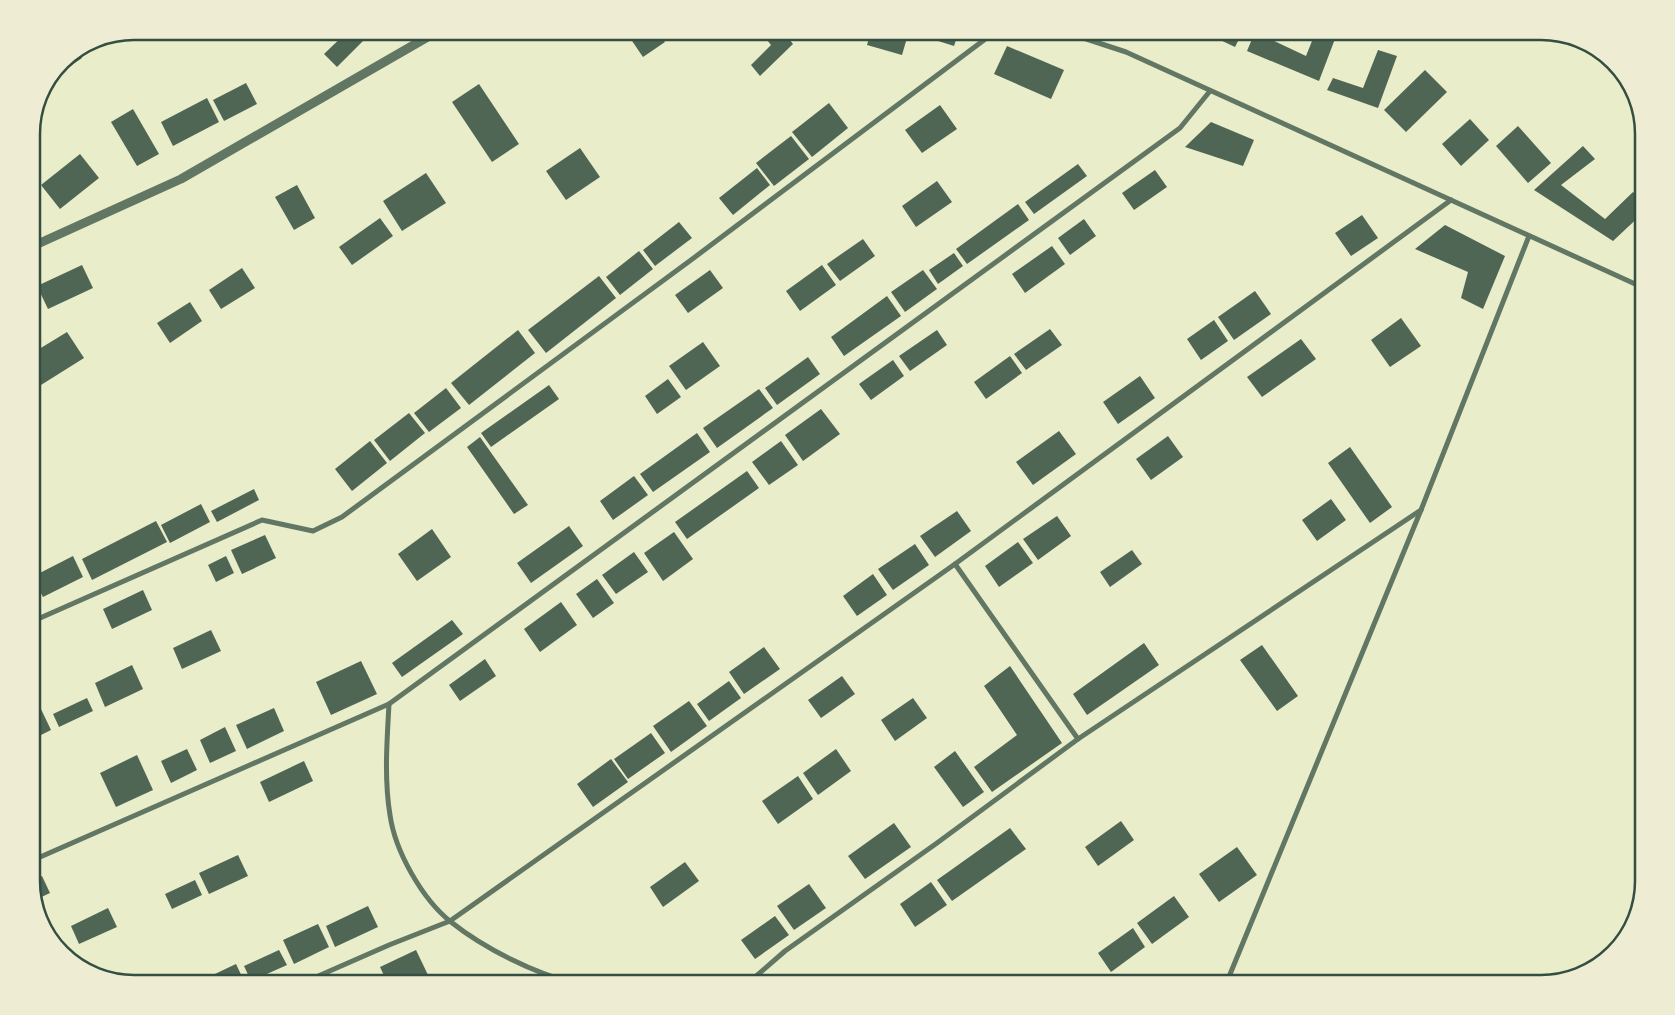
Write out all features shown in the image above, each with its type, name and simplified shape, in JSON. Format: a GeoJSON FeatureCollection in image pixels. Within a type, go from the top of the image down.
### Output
{"type":"FeatureCollection","features":[{"type":"Feature","properties":{"kind":"street"},"geometry":{"type":"LineString","coordinates":[[40,243],[181,179],[422,40]]}},
{"type":"Feature","properties":{"kind":"street"},"geometry":{"type":"LineString","coordinates":[[40,618],[262,520],[313,531],[342,517],[984,40]]}},
{"type":"Feature","properties":{"kind":"street"},"geometry":{"type":"LineString","coordinates":[[1089,40],[1126,52],[1635,284]]}},
{"type":"Feature","properties":{"kind":"street"},"geometry":{"type":"LineString","coordinates":[[40,857],[389,704],[1180,128],[1210,90]]}},
{"type":"Feature","properties":{"kind":"street"},"geometry":{"type":"LineString","coordinates":[[321,975],[450,921],[955,564],[1451,200]]}},
{"type":"Feature","properties":{"kind":"street"},"geometry":{"type":"LineString","coordinates":[[1230,975],[1421,510],[1529,236]]}},
{"type":"Feature","properties":{"kind":"street"},"geometry":{"type":"LineString","coordinates":[[757,975],[785,951],[1078,739],[1421,510]]}},
{"type":"Feature","properties":{"kind":"street"},"geometry":{"type":"LineString","coordinates":[[955,564],[1078,739]]}},
{"type":"Feature","properties":{"kind":"street"},"geometry":{"type":"LineString","coordinates":[[389,704],[386,765],[390,816],[400,851],[416,881],[450,921],[473,938],[522,964],[552,975]]}},
{"type":"Feature","properties":{"kind":"building"},"geometry":{"type":"Polygon","coordinates":[[[339,40],[364,40],[337,67],[324,54],[339,40]]]}},
{"type":"Feature","properties":{"kind":"building"},"geometry":{"type":"Polygon","coordinates":[[[631,40],[664,40],[665,42],[643,57],[631,40]]]}},
{"type":"Feature","properties":{"kind":"building"},"geometry":{"type":"Polygon","coordinates":[[[767,40],[790,40],[793,44],[760,76],[751,65],[771,45],[767,40]]]}},
{"type":"Feature","properties":{"kind":"building"},"geometry":{"type":"Polygon","coordinates":[[[868,40],[906,40],[902,55],[867,45],[868,40]]]}},
{"type":"Feature","properties":{"kind":"building"},"geometry":{"type":"Polygon","coordinates":[[[935,40],[956,40],[954,46],[935,40]]]}},
{"type":"Feature","properties":{"kind":"building"},"geometry":{"type":"Polygon","coordinates":[[[1220,40],[1238,40],[1235,47],[1220,40]]]}},
{"type":"Feature","properties":{"kind":"building"},"geometry":{"type":"Polygon","coordinates":[[[1252,40],[1272,40],[1306,56],[1312,40],[1335,40],[1319,81],[1247,51],[1252,40]]]}},
{"type":"Feature","properties":{"kind":"building"},"geometry":{"type":"Polygon","coordinates":[[[1007,46],[1064,70],[1051,99],[994,74],[1007,46]]]}},
{"type":"Feature","properties":{"kind":"building"},"geometry":{"type":"Polygon","coordinates":[[[1378,50],[1397,56],[1378,108],[1327,90],[1333,78],[1363,88],[1378,50]]]}},
{"type":"Feature","properties":{"kind":"building"},"geometry":{"type":"Polygon","coordinates":[[[81,57],[82,58],[66,69],[77,59],[81,57]]]}},
{"type":"Feature","properties":{"kind":"building"},"geometry":{"type":"Polygon","coordinates":[[[1425,70],[1447,92],[1406,132],[1384,110],[1425,70]]]}},
{"type":"Feature","properties":{"kind":"building"},"geometry":{"type":"Polygon","coordinates":[[[246,83],[257,104],[224,121],[213,100],[246,83]]]}},
{"type":"Feature","properties":{"kind":"building"},"geometry":{"type":"Polygon","coordinates":[[[479,84],[519,144],[492,162],[452,102],[479,84]]]}},
{"type":"Feature","properties":{"kind":"building"},"geometry":{"type":"Polygon","coordinates":[[[207,98],[219,122],[173,146],[161,122],[207,98]]]}},
{"type":"Feature","properties":{"kind":"building"},"geometry":{"type":"Polygon","coordinates":[[[829,103],[848,128],[812,157],[792,132],[829,103]]]}},
{"type":"Feature","properties":{"kind":"building"},"geometry":{"type":"Polygon","coordinates":[[[940,105],[957,129],[922,153],[905,130],[940,105]]]}},
{"type":"Feature","properties":{"kind":"building"},"geometry":{"type":"Polygon","coordinates":[[[133,109],[159,154],[137,166],[111,122],[133,109]]]}},
{"type":"Feature","properties":{"kind":"building"},"geometry":{"type":"Polygon","coordinates":[[[1470,119],[1489,140],[1461,166],[1442,144],[1470,119]]]}},
{"type":"Feature","properties":{"kind":"building"},"geometry":{"type":"Polygon","coordinates":[[[1211,122],[1254,140],[1243,166],[1185,147],[1211,122]]]}},
{"type":"Feature","properties":{"kind":"building"},"geometry":{"type":"Polygon","coordinates":[[[1518,126],[1551,163],[1528,183],[1496,146],[1518,126]]]}},
{"type":"Feature","properties":{"kind":"building"},"geometry":{"type":"Polygon","coordinates":[[[791,136],[809,159],[774,186],[756,163],[791,136]]]}},
{"type":"Feature","properties":{"kind":"building"},"geometry":{"type":"Polygon","coordinates":[[[1583,146],[1595,159],[1561,185],[1605,219],[1633,192],[1635,193],[1635,220],[1613,241],[1534,190],[1583,146]]]}},
{"type":"Feature","properties":{"kind":"building"},"geometry":{"type":"Polygon","coordinates":[[[580,148],[600,177],[566,200],[546,171],[580,148]]]}},
{"type":"Feature","properties":{"kind":"building"},"geometry":{"type":"Polygon","coordinates":[[[80,154],[99,178],[60,209],[41,185],[80,154]]]}},
{"type":"Feature","properties":{"kind":"building"},"geometry":{"type":"Polygon","coordinates":[[[1078,164],[1087,176],[1034,214],[1025,202],[1078,164]]]}},
{"type":"Feature","properties":{"kind":"building"},"geometry":{"type":"Polygon","coordinates":[[[757,168],[770,185],[733,215],[719,198],[757,168]]]}},
{"type":"Feature","properties":{"kind":"building"},"geometry":{"type":"Polygon","coordinates":[[[1155,170],[1167,187],[1134,210],[1122,193],[1155,170]]]}},
{"type":"Feature","properties":{"kind":"building"},"geometry":{"type":"Polygon","coordinates":[[[426,173],[446,203],[402,231],[383,201],[426,173]]]}},
{"type":"Feature","properties":{"kind":"building"},"geometry":{"type":"Polygon","coordinates":[[[937,181],[952,202],[916,227],[902,206],[937,181]]]}},
{"type":"Feature","properties":{"kind":"building"},"geometry":{"type":"Polygon","coordinates":[[[297,185],[315,218],[294,230],[275,197],[297,185]]]}},
{"type":"Feature","properties":{"kind":"building"},"geometry":{"type":"Polygon","coordinates":[[[1018,204],[1029,220],[967,264],[956,249],[1018,204]]]}},
{"type":"Feature","properties":{"kind":"building"},"geometry":{"type":"Polygon","coordinates":[[[1362,215],[1378,238],[1351,256],[1335,233],[1362,215]]]}},
{"type":"Feature","properties":{"kind":"building"},"geometry":{"type":"Polygon","coordinates":[[[380,218],[393,236],[352,265],[339,247],[380,218]]]}},
{"type":"Feature","properties":{"kind":"building"},"geometry":{"type":"Polygon","coordinates":[[[1084,219],[1096,236],[1070,255],[1058,238],[1084,219]]]}},
{"type":"Feature","properties":{"kind":"building"},"geometry":{"type":"Polygon","coordinates":[[[679,222],[692,238],[655,266],[643,250],[679,222]]]}},
{"type":"Feature","properties":{"kind":"building"},"geometry":{"type":"Polygon","coordinates":[[[1445,225],[1505,256],[1483,309],[1461,298],[1468,272],[1415,249],[1445,225]]]}},
{"type":"Feature","properties":{"kind":"building"},"geometry":{"type":"Polygon","coordinates":[[[863,239],[875,256],[840,281],[827,264],[863,239]]]}},
{"type":"Feature","properties":{"kind":"building"},"geometry":{"type":"Polygon","coordinates":[[[1052,246],[1065,264],[1025,293],[1012,274],[1052,246]]]}},
{"type":"Feature","properties":{"kind":"building"},"geometry":{"type":"Polygon","coordinates":[[[639,251],[653,269],[620,295],[606,277],[639,251]]]}},
{"type":"Feature","properties":{"kind":"building"},"geometry":{"type":"Polygon","coordinates":[[[954,253],[963,266],[938,284],[929,270],[954,253]]]}},
{"type":"Feature","properties":{"kind":"building"},"geometry":{"type":"Polygon","coordinates":[[[82,265],[93,288],[48,309],[40,292],[40,285],[82,265]]]}},
{"type":"Feature","properties":{"kind":"building"},"geometry":{"type":"Polygon","coordinates":[[[822,265],[836,285],[800,311],[786,291],[822,265]]]}},
{"type":"Feature","properties":{"kind":"building"},"geometry":{"type":"Polygon","coordinates":[[[242,268],[255,288],[221,309],[209,290],[242,268]]]}},
{"type":"Feature","properties":{"kind":"building"},"geometry":{"type":"Polygon","coordinates":[[[710,270],[723,288],[688,313],[675,295],[710,270]]]}},
{"type":"Feature","properties":{"kind":"building"},"geometry":{"type":"Polygon","coordinates":[[[923,270],[937,289],[905,312],[891,292],[923,270]]]}},
{"type":"Feature","properties":{"kind":"building"},"geometry":{"type":"Polygon","coordinates":[[[599,276],[616,298],[546,353],[528,330],[599,276]]]}},
{"type":"Feature","properties":{"kind":"building"},"geometry":{"type":"Polygon","coordinates":[[[1255,291],[1271,314],[1234,340],[1218,317],[1255,291]]]}},
{"type":"Feature","properties":{"kind":"building"},"geometry":{"type":"Polygon","coordinates":[[[887,296],[901,316],[844,356],[831,337],[887,296]]]}},
{"type":"Feature","properties":{"kind":"building"},"geometry":{"type":"Polygon","coordinates":[[[190,302],[202,321],[170,343],[157,323],[190,302]]]}},
{"type":"Feature","properties":{"kind":"building"},"geometry":{"type":"Polygon","coordinates":[[[1401,318],[1421,346],[1390,367],[1371,340],[1401,318]]]}},
{"type":"Feature","properties":{"kind":"building"},"geometry":{"type":"Polygon","coordinates":[[[1214,320],[1228,341],[1201,360],[1187,339],[1214,320]]]}},
{"type":"Feature","properties":{"kind":"building"},"geometry":{"type":"Polygon","coordinates":[[[1050,329],[1062,345],[1026,370],[1014,354],[1050,329]]]}},
{"type":"Feature","properties":{"kind":"building"},"geometry":{"type":"Polygon","coordinates":[[[518,330],[535,353],[469,405],[451,383],[518,330]]]}},
{"type":"Feature","properties":{"kind":"building"},"geometry":{"type":"Polygon","coordinates":[[[937,330],[947,345],[910,371],[899,356],[937,330]]]}},
{"type":"Feature","properties":{"kind":"building"},"geometry":{"type":"Polygon","coordinates":[[[67,332],[84,358],[41,385],[40,348],[67,332]]]}},
{"type":"Feature","properties":{"kind":"building"},"geometry":{"type":"Polygon","coordinates":[[[1301,339],[1316,359],[1262,397],[1247,377],[1301,339]]]}},
{"type":"Feature","properties":{"kind":"building"},"geometry":{"type":"Polygon","coordinates":[[[703,342],[720,366],[686,390],[669,366],[703,342]]]}},
{"type":"Feature","properties":{"kind":"building"},"geometry":{"type":"Polygon","coordinates":[[[1010,356],[1022,373],[986,399],[974,382],[1010,356]]]}},
{"type":"Feature","properties":{"kind":"building"},"geometry":{"type":"Polygon","coordinates":[[[808,357],[820,374],[777,405],[765,388],[808,357]]]}},
{"type":"Feature","properties":{"kind":"building"},"geometry":{"type":"Polygon","coordinates":[[[893,360],[904,376],[871,400],[859,384],[893,360]]]}},
{"type":"Feature","properties":{"kind":"building"},"geometry":{"type":"Polygon","coordinates":[[[1140,376],[1155,398],[1118,424],[1103,402],[1140,376]]]}},
{"type":"Feature","properties":{"kind":"building"},"geometry":{"type":"Polygon","coordinates":[[[668,379],[681,397],[657,414],[645,396],[668,379]]]}},
{"type":"Feature","properties":{"kind":"building"},"geometry":{"type":"Polygon","coordinates":[[[549,385],[559,399],[491,447],[481,433],[549,385]]]}},
{"type":"Feature","properties":{"kind":"building"},"geometry":{"type":"Polygon","coordinates":[[[446,388],[461,408],[429,432],[414,413],[446,388]]]}},
{"type":"Feature","properties":{"kind":"building"},"geometry":{"type":"Polygon","coordinates":[[[759,389],[773,408],[717,448],[703,428],[759,389]]]}},
{"type":"Feature","properties":{"kind":"building"},"geometry":{"type":"Polygon","coordinates":[[[821,409],[840,434],[803,461],[785,435],[821,409]]]}},
{"type":"Feature","properties":{"kind":"building"},"geometry":{"type":"Polygon","coordinates":[[[409,413],[425,433],[390,461],[374,440],[409,413]]]}},
{"type":"Feature","properties":{"kind":"building"},"geometry":{"type":"Polygon","coordinates":[[[1059,431],[1076,454],[1033,485],[1016,462],[1059,431]]]}},
{"type":"Feature","properties":{"kind":"building"},"geometry":{"type":"Polygon","coordinates":[[[697,433],[710,452],[653,492],[640,474],[697,433]]]}},
{"type":"Feature","properties":{"kind":"building"},"geometry":{"type":"Polygon","coordinates":[[[1168,436],[1183,457],[1151,480],[1136,459],[1168,436]]]}},
{"type":"Feature","properties":{"kind":"building"},"geometry":{"type":"Polygon","coordinates":[[[480,437],[528,505],[514,514],[467,447],[480,437]]]}},
{"type":"Feature","properties":{"kind":"building"},"geometry":{"type":"Polygon","coordinates":[[[370,441],[387,463],[352,491],[335,469],[370,441]]]}},
{"type":"Feature","properties":{"kind":"building"},"geometry":{"type":"Polygon","coordinates":[[[781,441],[798,465],[769,485],[752,462],[781,441]]]}},
{"type":"Feature","properties":{"kind":"building"},"geometry":{"type":"Polygon","coordinates":[[[1350,447],[1392,507],[1370,523],[1328,463],[1350,447]]]}},
{"type":"Feature","properties":{"kind":"building"},"geometry":{"type":"Polygon","coordinates":[[[747,471],[759,488],[687,539],[675,522],[747,471]]]}},
{"type":"Feature","properties":{"kind":"building"},"geometry":{"type":"Polygon","coordinates":[[[634,476],[648,495],[613,520],[600,501],[634,476]]]}},
{"type":"Feature","properties":{"kind":"building"},"geometry":{"type":"Polygon","coordinates":[[[254,489],[259,500],[217,522],[211,511],[254,489]]]}},
{"type":"Feature","properties":{"kind":"building"},"geometry":{"type":"Polygon","coordinates":[[[1331,499],[1346,520],[1317,541],[1302,520],[1331,499]]]}},
{"type":"Feature","properties":{"kind":"building"},"geometry":{"type":"Polygon","coordinates":[[[201,504],[210,522],[170,543],[161,525],[201,504]]]}},
{"type":"Feature","properties":{"kind":"building"},"geometry":{"type":"Polygon","coordinates":[[[957,511],[971,531],[935,557],[920,536],[957,511]]]}},
{"type":"Feature","properties":{"kind":"building"},"geometry":{"type":"Polygon","coordinates":[[[1057,516],[1071,536],[1038,560],[1023,539],[1057,516]]]}},
{"type":"Feature","properties":{"kind":"building"},"geometry":{"type":"Polygon","coordinates":[[[156,521],[167,542],[92,580],[82,559],[156,521]]]}},
{"type":"Feature","properties":{"kind":"building"},"geometry":{"type":"Polygon","coordinates":[[[569,526],[583,546],[531,583],[517,563],[569,526]]]}},
{"type":"Feature","properties":{"kind":"building"},"geometry":{"type":"Polygon","coordinates":[[[432,529],[451,557],[417,581],[398,554],[432,529]]]}},
{"type":"Feature","properties":{"kind":"building"},"geometry":{"type":"Polygon","coordinates":[[[674,532],[693,559],[663,581],[644,553],[674,532]]]}},
{"type":"Feature","properties":{"kind":"building"},"geometry":{"type":"Polygon","coordinates":[[[265,535],[276,558],[242,574],[231,550],[265,535]]]}},
{"type":"Feature","properties":{"kind":"building"},"geometry":{"type":"Polygon","coordinates":[[[1018,542],[1033,563],[999,587],[985,566],[1018,542]]]}},
{"type":"Feature","properties":{"kind":"building"},"geometry":{"type":"Polygon","coordinates":[[[915,544],[929,565],[893,590],[878,569],[915,544]]]}},
{"type":"Feature","properties":{"kind":"building"},"geometry":{"type":"Polygon","coordinates":[[[1132,550],[1142,564],[1110,587],[1100,572],[1132,550]]]}},
{"type":"Feature","properties":{"kind":"building"},"geometry":{"type":"Polygon","coordinates":[[[634,552],[648,572],[616,594],[602,575],[634,552]]]}},
{"type":"Feature","properties":{"kind":"building"},"geometry":{"type":"Polygon","coordinates":[[[73,556],[83,577],[43,597],[40,592],[40,573],[73,556]]]}},
{"type":"Feature","properties":{"kind":"building"},"geometry":{"type":"Polygon","coordinates":[[[226,556],[234,573],[216,582],[208,565],[226,556]]]}},
{"type":"Feature","properties":{"kind":"building"},"geometry":{"type":"Polygon","coordinates":[[[873,574],[887,595],[857,616],[843,596],[873,574]]]}},
{"type":"Feature","properties":{"kind":"building"},"geometry":{"type":"Polygon","coordinates":[[[597,579],[614,603],[593,618],[576,594],[597,579]]]}},
{"type":"Feature","properties":{"kind":"building"},"geometry":{"type":"Polygon","coordinates":[[[143,590],[152,610],[112,629],[103,609],[143,590]]]}},
{"type":"Feature","properties":{"kind":"building"},"geometry":{"type":"Polygon","coordinates":[[[561,602],[577,625],[540,652],[524,629],[561,602]]]}},
{"type":"Feature","properties":{"kind":"building"},"geometry":{"type":"Polygon","coordinates":[[[452,620],[463,634],[402,677],[392,663],[452,620]]]}},
{"type":"Feature","properties":{"kind":"building"},"geometry":{"type":"Polygon","coordinates":[[[211,630],[221,651],[182,669],[173,648],[211,630]]]}},
{"type":"Feature","properties":{"kind":"building"},"geometry":{"type":"Polygon","coordinates":[[[1144,643],[1159,665],[1087,715],[1073,694],[1144,643]]]}},
{"type":"Feature","properties":{"kind":"building"},"geometry":{"type":"Polygon","coordinates":[[[1262,645],[1298,696],[1277,711],[1240,660],[1262,645]]]}},
{"type":"Feature","properties":{"kind":"building"},"geometry":{"type":"Polygon","coordinates":[[[764,647],[780,669],[744,694],[729,672],[764,647]]]}},
{"type":"Feature","properties":{"kind":"building"},"geometry":{"type":"Polygon","coordinates":[[[485,659],[496,676],[460,701],[449,685],[485,659]]]}},
{"type":"Feature","properties":{"kind":"building"},"geometry":{"type":"Polygon","coordinates":[[[361,661],[377,694],[331,715],[316,682],[361,661]]]}},
{"type":"Feature","properties":{"kind":"building"},"geometry":{"type":"Polygon","coordinates":[[[132,665],[143,689],[105,707],[95,683],[132,665]]]}},
{"type":"Feature","properties":{"kind":"building"},"geometry":{"type":"Polygon","coordinates":[[[1010,666],[1062,743],[992,792],[974,767],[1017,735],[984,686],[1010,666]]]}},
{"type":"Feature","properties":{"kind":"building"},"geometry":{"type":"Polygon","coordinates":[[[842,676],[855,694],[821,718],[808,700],[842,676]]]}},
{"type":"Feature","properties":{"kind":"building"},"geometry":{"type":"Polygon","coordinates":[[[729,681],[741,698],[709,721],[697,704],[729,681]]]}},
{"type":"Feature","properties":{"kind":"building"},"geometry":{"type":"Polygon","coordinates":[[[87,698],[93,711],[59,727],[53,714],[87,698]]]}},
{"type":"Feature","properties":{"kind":"building"},"geometry":{"type":"Polygon","coordinates":[[[913,698],[927,718],[895,741],[881,720],[913,698]]]}},
{"type":"Feature","properties":{"kind":"building"},"geometry":{"type":"Polygon","coordinates":[[[689,701],[707,726],[671,752],[653,726],[689,701]]]}},
{"type":"Feature","properties":{"kind":"building"},"geometry":{"type":"Polygon","coordinates":[[[40,707],[51,730],[40,736],[40,707]]]}},
{"type":"Feature","properties":{"kind":"building"},"geometry":{"type":"Polygon","coordinates":[[[274,708],[284,731],[247,749],[236,725],[274,708]]]}},
{"type":"Feature","properties":{"kind":"building"},"geometry":{"type":"Polygon","coordinates":[[[225,727],[236,751],[210,763],[200,740],[225,727]]]}},
{"type":"Feature","properties":{"kind":"building"},"geometry":{"type":"Polygon","coordinates":[[[651,733],[665,753],[628,779],[614,759],[651,733]]]}},
{"type":"Feature","properties":{"kind":"building"},"geometry":{"type":"Polygon","coordinates":[[[187,749],[197,770],[171,783],[161,761],[187,749]]]}},
{"type":"Feature","properties":{"kind":"building"},"geometry":{"type":"Polygon","coordinates":[[[836,749],[851,771],[818,795],[803,773],[836,749]]]}},
{"type":"Feature","properties":{"kind":"building"},"geometry":{"type":"Polygon","coordinates":[[[955,751],[984,792],[963,807],[934,767],[955,751]]]}},
{"type":"Feature","properties":{"kind":"building"},"geometry":{"type":"Polygon","coordinates":[[[137,755],[153,790],[116,807],[100,773],[137,755]]]}},
{"type":"Feature","properties":{"kind":"building"},"geometry":{"type":"Polygon","coordinates":[[[611,759],[628,782],[593,807],[577,784],[611,759]]]}},
{"type":"Feature","properties":{"kind":"building"},"geometry":{"type":"Polygon","coordinates":[[[304,761],[313,781],[269,802],[260,782],[304,761]]]}},
{"type":"Feature","properties":{"kind":"building"},"geometry":{"type":"Polygon","coordinates":[[[798,776],[813,799],[778,824],[762,801],[798,776]]]}},
{"type":"Feature","properties":{"kind":"building"},"geometry":{"type":"Polygon","coordinates":[[[1121,821],[1134,840],[1098,866],[1085,847],[1121,821]]]}},
{"type":"Feature","properties":{"kind":"building"},"geometry":{"type":"Polygon","coordinates":[[[894,823],[911,847],[865,879],[848,856],[894,823]]]}},
{"type":"Feature","properties":{"kind":"building"},"geometry":{"type":"Polygon","coordinates":[[[1010,828],[1026,849],[952,901],[937,880],[1010,828]]]}},
{"type":"Feature","properties":{"kind":"building"},"geometry":{"type":"Polygon","coordinates":[[[1237,847],[1257,875],[1219,902],[1199,874],[1237,847]]]}},
{"type":"Feature","properties":{"kind":"building"},"geometry":{"type":"Polygon","coordinates":[[[238,855],[248,876],[209,894],[199,873],[238,855]]]}},
{"type":"Feature","properties":{"kind":"building"},"geometry":{"type":"Polygon","coordinates":[[[685,862],[699,881],[663,907],[650,887],[685,862]]]}},
{"type":"Feature","properties":{"kind":"building"},"geometry":{"type":"Polygon","coordinates":[[[42,876],[50,893],[41,897],[40,888],[40,877],[42,876]]]}},
{"type":"Feature","properties":{"kind":"building"},"geometry":{"type":"Polygon","coordinates":[[[195,880],[202,895],[172,909],[165,894],[195,880]]]}},
{"type":"Feature","properties":{"kind":"building"},"geometry":{"type":"Polygon","coordinates":[[[931,882],[947,905],[915,927],[900,904],[931,882]]]}},
{"type":"Feature","properties":{"kind":"building"},"geometry":{"type":"Polygon","coordinates":[[[809,884],[826,908],[794,930],[777,906],[809,884]]]}},
{"type":"Feature","properties":{"kind":"building"},"geometry":{"type":"Polygon","coordinates":[[[1174,896],[1189,917],[1152,944],[1137,923],[1174,896]]]}},
{"type":"Feature","properties":{"kind":"building"},"geometry":{"type":"Polygon","coordinates":[[[368,906],[378,927],[335,947],[326,926],[368,906]]]}},
{"type":"Feature","properties":{"kind":"building"},"geometry":{"type":"Polygon","coordinates":[[[108,908],[117,927],[79,944],[71,926],[108,908]]]}},
{"type":"Feature","properties":{"kind":"building"},"geometry":{"type":"Polygon","coordinates":[[[775,916],[789,935],[755,959],[741,940],[775,916]]]}},
{"type":"Feature","properties":{"kind":"building"},"geometry":{"type":"Polygon","coordinates":[[[318,924],[329,947],[294,964],[283,940],[318,924]]]}},
{"type":"Feature","properties":{"kind":"building"},"geometry":{"type":"Polygon","coordinates":[[[1133,928],[1145,947],[1111,972],[1098,953],[1133,928]]]}},
{"type":"Feature","properties":{"kind":"building"},"geometry":{"type":"Polygon","coordinates":[[[279,950],[287,965],[264,975],[248,975],[244,966],[279,950]]]}},
{"type":"Feature","properties":{"kind":"building"},"geometry":{"type":"Polygon","coordinates":[[[416,950],[428,975],[384,975],[380,967],[416,950]]]}},
{"type":"Feature","properties":{"kind":"building"},"geometry":{"type":"Polygon","coordinates":[[[236,964],[241,975],[213,975],[236,964]]]}}]}
